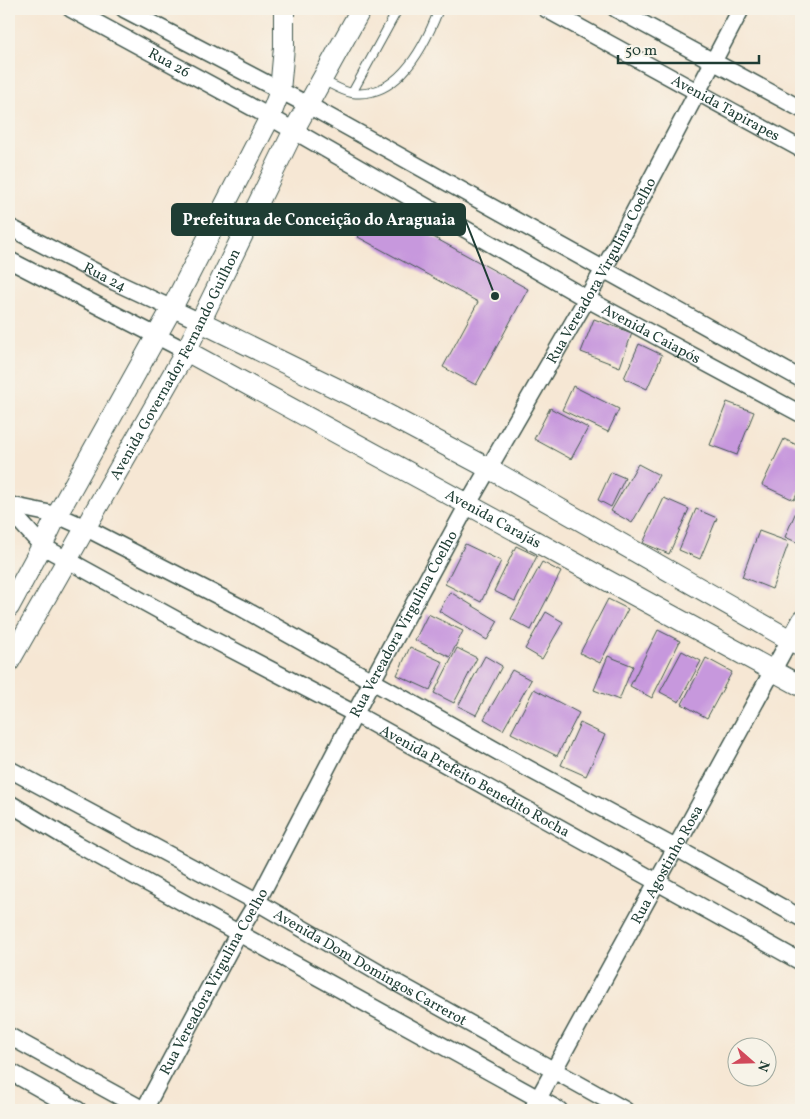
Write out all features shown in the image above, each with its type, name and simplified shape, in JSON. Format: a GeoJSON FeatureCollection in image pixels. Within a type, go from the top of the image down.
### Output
{"type":"FeatureCollection","features":[{"type":"Feature","properties":{"kind":"street","name":"Rua 26"},"geometry":{"type":"LineString","coordinates":[[71,9],[294,130]]}},
{"type":"Feature","properties":{"kind":"street","name":"Rua 26"},"geometry":{"type":"LineString","coordinates":[[124,9],[308,105]]}},
{"type":"Feature","properties":{"kind":"street","name":"Avenida Governador Fernando Guilhon"},"geometry":{"type":"LineString","coordinates":[[9,607],[57,515],[172,308],[270,116],[280,91],[284,47],[284,9]]}},
{"type":"Feature","properties":{"kind":"street","name":"Avenida Governador Fernando Guilhon"},"geometry":{"type":"LineString","coordinates":[[9,662],[186,351],[294,130],[361,9]]}},
{"type":"Feature","properties":{"kind":"street","name":"Avenida Tapirapes"},"geometry":{"type":"LineString","coordinates":[[546,9],[801,149]]}},
{"type":"Feature","properties":{"kind":"street"},"geometry":{"type":"LineString","coordinates":[[616,9],[801,108]]}},
{"type":"Feature","properties":{"kind":"street","name":"Rua Vereadora Virgulina Coelho"},"geometry":{"type":"LineString","coordinates":[[144,1110],[257,902],[372,681],[468,504],[490,469],[604,269],[741,9]]}},
{"type":"Feature","properties":{"kind":"street"},"geometry":{"type":"LineString","coordinates":[[308,105],[801,379]]}},
{"type":"Feature","properties":{"kind":"street","name":"Avenida Caiapós"},"geometry":{"type":"LineString","coordinates":[[294,130],[587,299],[801,414]]}},
{"type":"Feature","properties":{"kind":"street","name":"Rua 24"},"geometry":{"type":"LineString","coordinates":[[9,227],[116,282],[201,322]]}},
{"type":"Feature","properties":{"kind":"street","name":"Rua 24"},"geometry":{"type":"LineString","coordinates":[[9,260],[186,351]]}},
{"type":"Feature","properties":{"kind":"street"},"geometry":{"type":"LineString","coordinates":[[201,322],[360,400],[490,469],[796,643]]}},
{"type":"Feature","properties":{"kind":"street","name":"Avenida Carajás"},"geometry":{"type":"LineString","coordinates":[[186,351],[801,686]]}},
{"type":"Feature","properties":{"kind":"street"},"geometry":{"type":"LineString","coordinates":[[9,505],[57,515],[240,607],[537,774],[676,848],[801,918]]}},
{"type":"Feature","properties":{"kind":"street","name":"Avenida Prefeito Benedito Rocha"},"geometry":{"type":"LineString","coordinates":[[9,509],[42,546],[204,635],[355,714],[801,962]]}},
{"type":"Feature","properties":{"kind":"street","name":"Rua Agostinho Rosa"},"geometry":{"type":"LineString","coordinates":[[536,1104],[772,670],[796,643],[801,619]]}},
{"type":"Feature","properties":{"kind":"street","name":"Avenida Dom Domingos Carrerot"},"geometry":{"type":"LineString","coordinates":[[9,768],[257,902],[379,973],[625,1110]]}},
{"type":"Feature","properties":{"kind":"street"},"geometry":{"type":"LineString","coordinates":[[9,803],[76,844],[239,932],[536,1104],[559,1110]]}},
{"type":"Feature","properties":{"kind":"street"},"geometry":{"type":"LineString","coordinates":[[9,1036],[144,1110]]}},
{"type":"Feature","properties":{"kind":"street"},"geometry":{"type":"LineString","coordinates":[[9,1071],[78,1110]]}},
{"type":"Feature","properties":{"kind":"lane"},"geometry":{"type":"LineString","coordinates":[[352,93],[398,9]]}},
{"type":"Feature","properties":{"kind":"lane"},"geometry":{"type":"LineString","coordinates":[[322,80],[352,93],[366,93],[386,86],[405,72],[425,40],[439,9]]}},
{"type":"Feature","properties":{"kind":"building"},"geometry":{"type":"Polygon","coordinates":[[[375,205],[528,289],[476,385],[443,367],[478,302],[358,237],[375,205]]]}},
{"type":"Feature","properties":{"kind":"building"},"geometry":{"type":"Polygon","coordinates":[[[594,319],[632,333],[620,367],[581,352],[594,319]]]}},
{"type":"Feature","properties":{"kind":"building"},"geometry":{"type":"Polygon","coordinates":[[[639,344],[662,355],[647,389],[624,378],[639,344]]]}},
{"type":"Feature","properties":{"kind":"building"},"geometry":{"type":"Polygon","coordinates":[[[573,386],[619,409],[608,432],[562,410],[573,386]]]}},
{"type":"Feature","properties":{"kind":"building"},"geometry":{"type":"Polygon","coordinates":[[[727,402],[754,412],[737,455],[710,445],[727,402]]]}},
{"type":"Feature","properties":{"kind":"building"},"geometry":{"type":"Polygon","coordinates":[[[550,408],[588,428],[571,459],[534,439],[550,408]]]}},
{"type":"Feature","properties":{"kind":"building"},"geometry":{"type":"Polygon","coordinates":[[[784,439],[801,447],[801,486],[794,500],[762,485],[784,439]]]}},
{"type":"Feature","properties":{"kind":"building"},"geometry":{"type":"Polygon","coordinates":[[[638,464],[659,475],[632,523],[611,511],[638,464]]]}},
{"type":"Feature","properties":{"kind":"building"},"geometry":{"type":"Polygon","coordinates":[[[611,472],[625,478],[611,507],[598,500],[611,472]]]}},
{"type":"Feature","properties":{"kind":"building"},"geometry":{"type":"Polygon","coordinates":[[[664,498],[689,509],[669,554],[643,543],[664,498]]]}},
{"type":"Feature","properties":{"kind":"building"},"geometry":{"type":"Polygon","coordinates":[[[798,507],[801,508],[801,544],[785,537],[798,507]]]}},
{"type":"Feature","properties":{"kind":"building"},"geometry":{"type":"Polygon","coordinates":[[[696,509],[717,518],[700,559],[679,550],[696,509]]]}},
{"type":"Feature","properties":{"kind":"building"},"geometry":{"type":"Polygon","coordinates":[[[759,531],[789,542],[772,589],[742,577],[759,531]]]}},
{"type":"Feature","properties":{"kind":"building"},"geometry":{"type":"Polygon","coordinates":[[[465,544],[501,561],[481,602],[445,584],[465,544]]]}},
{"type":"Feature","properties":{"kind":"building"},"geometry":{"type":"Polygon","coordinates":[[[516,546],[537,556],[515,601],[494,591],[516,546]]]}},
{"type":"Feature","properties":{"kind":"building"},"geometry":{"type":"Polygon","coordinates":[[[542,562],[561,572],[531,630],[511,619],[542,562]]]}},
{"type":"Feature","properties":{"kind":"building"},"geometry":{"type":"Polygon","coordinates":[[[450,592],[498,621],[487,640],[439,611],[450,592]]]}},
{"type":"Feature","properties":{"kind":"building"},"geometry":{"type":"Polygon","coordinates":[[[608,599],[628,609],[600,663],[580,653],[608,599]]]}},
{"type":"Feature","properties":{"kind":"building"},"geometry":{"type":"Polygon","coordinates":[[[546,612],[563,622],[542,659],[525,649],[546,612]]]}},
{"type":"Feature","properties":{"kind":"building"},"geometry":{"type":"Polygon","coordinates":[[[428,614],[463,631],[450,657],[415,640],[428,614]]]}},
{"type":"Feature","properties":{"kind":"building"},"geometry":{"type":"Polygon","coordinates":[[[658,630],[680,641],[652,698],[630,686],[658,630]]]}},
{"type":"Feature","properties":{"kind":"building"},"geometry":{"type":"Polygon","coordinates":[[[410,647],[443,662],[430,690],[397,675],[410,647]]]}},
{"type":"Feature","properties":{"kind":"building"},"geometry":{"type":"Polygon","coordinates":[[[457,648],[477,658],[454,703],[434,693],[457,648]]]}},
{"type":"Feature","properties":{"kind":"building"},"geometry":{"type":"Polygon","coordinates":[[[682,651],[701,661],[679,702],[660,692],[682,651]]]}},
{"type":"Feature","properties":{"kind":"building"},"geometry":{"type":"Polygon","coordinates":[[[485,656],[502,666],[476,715],[458,706],[485,656]]]}},
{"type":"Feature","properties":{"kind":"building"},"geometry":{"type":"Polygon","coordinates":[[[608,656],[633,666],[619,700],[594,690],[608,656]]]}},
{"type":"Feature","properties":{"kind":"building"},"geometry":{"type":"Polygon","coordinates":[[[706,658],[732,672],[707,718],[682,704],[706,658]]]}},
{"type":"Feature","properties":{"kind":"building"},"geometry":{"type":"Polygon","coordinates":[[[512,670],[531,680],[503,730],[484,719],[512,670]]]}},
{"type":"Feature","properties":{"kind":"building"},"geometry":{"type":"Polygon","coordinates":[[[534,689],[579,713],[557,756],[511,733],[534,689]]]}},
{"type":"Feature","properties":{"kind":"building"},"geometry":{"type":"Polygon","coordinates":[[[580,723],[605,735],[586,776],[561,765],[580,723]]]}},
{"type":"Feature","properties":{"kind":"place","name":"Prefeitura de Conceição do Araguaia"},"geometry":{"type":"Point","coordinates":[495,296]}}]}
